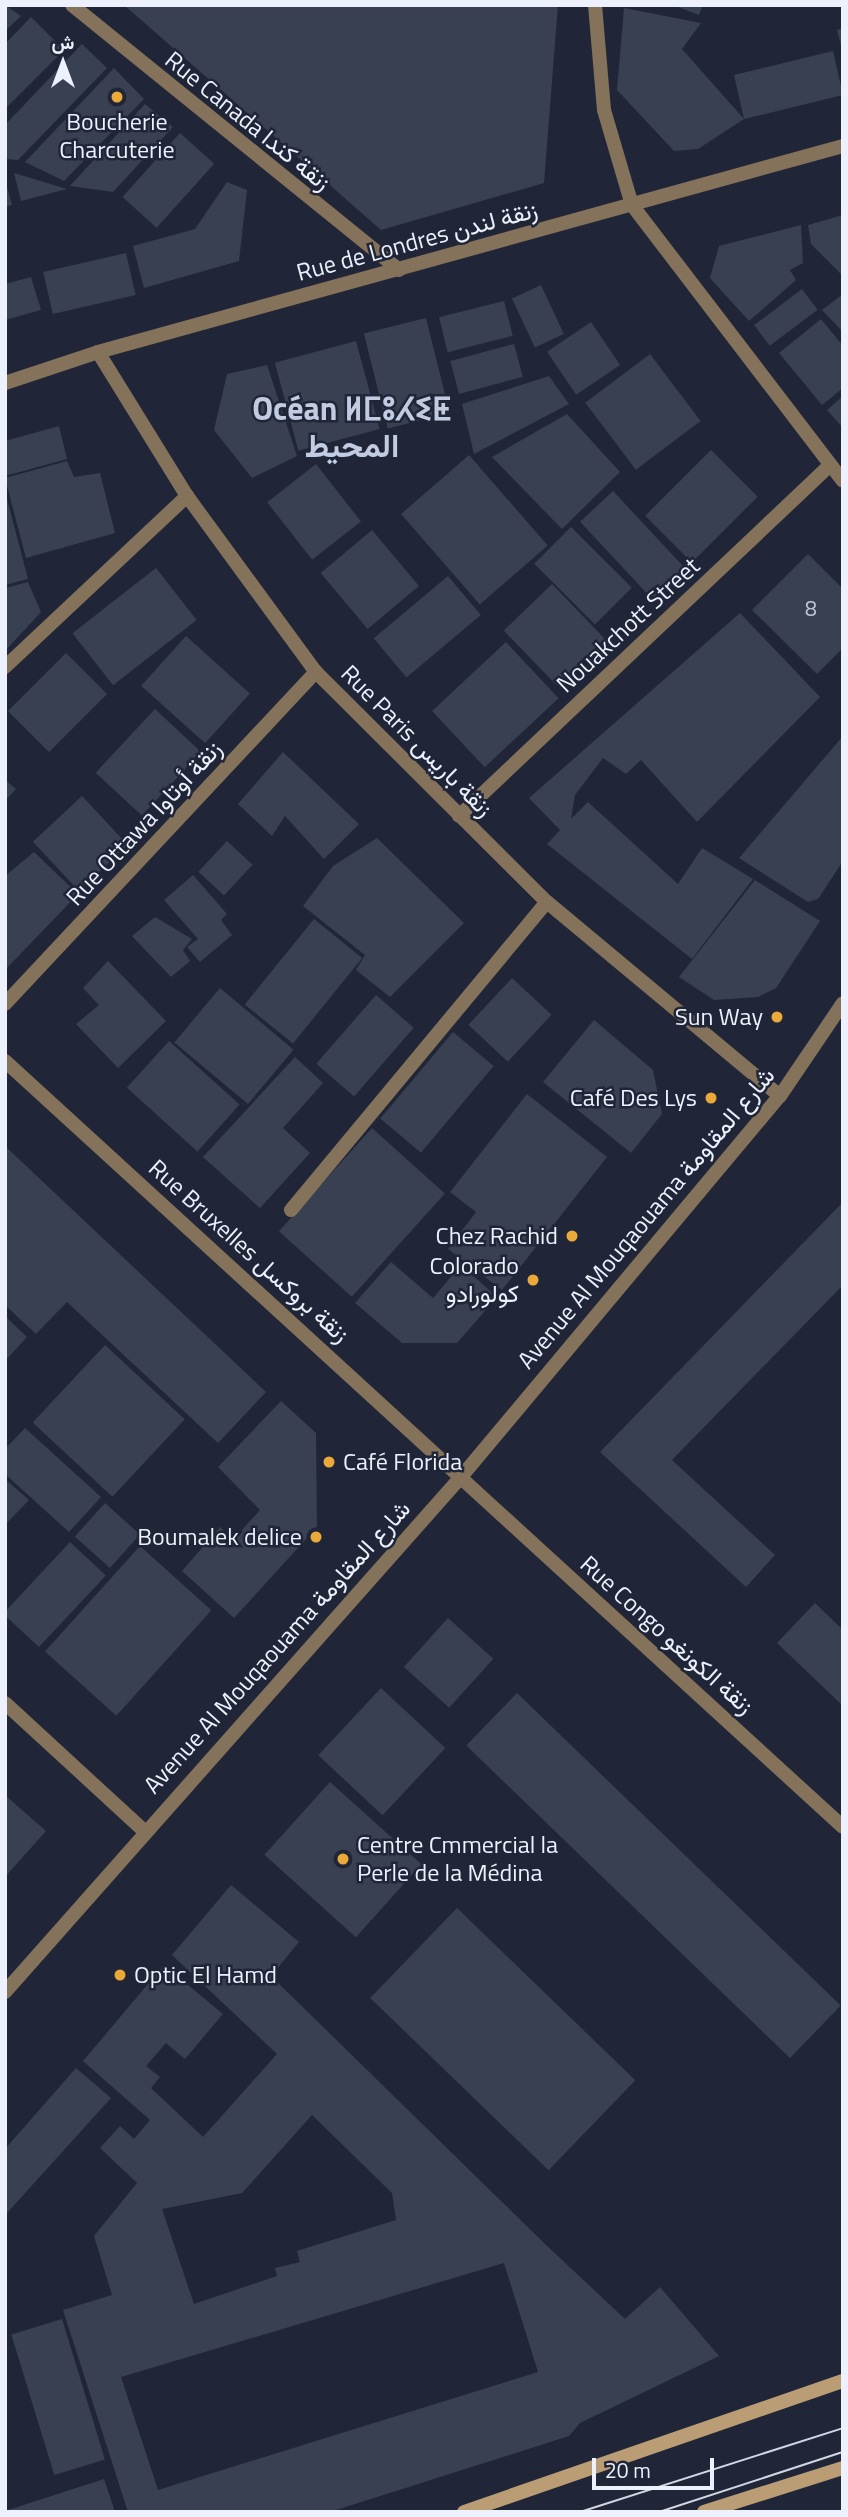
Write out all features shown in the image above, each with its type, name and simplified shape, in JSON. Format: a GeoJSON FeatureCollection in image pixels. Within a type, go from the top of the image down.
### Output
{"type":"FeatureCollection","features":[{"type":"Feature","properties":{"kind":"main road"},"geometry":{"type":"LineString","coordinates":[[464,2512],[843,2381]]}},
{"type":"Feature","properties":{"kind":"main road"},"geometry":{"type":"LineString","coordinates":[[704,2512],[843,2468]]}},
{"type":"Feature","properties":{"kind":"street","name":"Rue Canada زنقة كندا"},"geometry":{"type":"LineString","coordinates":[[72,5],[399,270]]}},
{"type":"Feature","properties":{"kind":"street"},"geometry":{"type":"LineString","coordinates":[[595,5],[604,110],[632,205],[828,467],[843,481]]}},
{"type":"Feature","properties":{"kind":"street","name":"Rue de Londres زنقة لندن"},"geometry":{"type":"LineString","coordinates":[[5,383],[97,352],[843,146]]}},
{"type":"Feature","properties":{"kind":"street","name":"Rue Paris زنقة باريس"},"geometry":{"type":"LineString","coordinates":[[97,352],[187,496],[316,672],[547,902],[780,1096]]}},
{"type":"Feature","properties":{"kind":"street","name":"Nouakchott Street"},"geometry":{"type":"LineString","coordinates":[[459,816],[828,467]]}},
{"type":"Feature","properties":{"kind":"street"},"geometry":{"type":"LineString","coordinates":[[5,667],[187,496]]}},
{"type":"Feature","properties":{"kind":"street","name":"Rue Ottawa زنقة أوتاوا"},"geometry":{"type":"LineString","coordinates":[[5,1004],[316,672]]}},
{"type":"Feature","properties":{"kind":"street"},"geometry":{"type":"LineString","coordinates":[[290,1210],[547,902]]}},
{"type":"Feature","properties":{"kind":"street","name":"Avenue Al Mouqaouama شارع المقاومة"},"geometry":{"type":"LineString","coordinates":[[5,1992],[143,1830],[461,1477],[780,1096],[843,1003]]}},
{"type":"Feature","properties":{"kind":"street","name":"Rue Bruxelles زنقة بروكسل"},"geometry":{"type":"LineString","coordinates":[[5,1061],[461,1477]]}},
{"type":"Feature","properties":{"kind":"street","name":"Rue Congo زنقة الكونغو"},"geometry":{"type":"LineString","coordinates":[[461,1477],[843,1827]]}},
{"type":"Feature","properties":{"kind":"street"},"geometry":{"type":"LineString","coordinates":[[5,1703],[143,1830]]}},
{"type":"Feature","properties":{"kind":"building"},"geometry":{"type":"Polygon","coordinates":[[[5,5],[21,16],[5,31],[5,5]]]}},
{"type":"Feature","properties":{"kind":"building"},"geometry":{"type":"Polygon","coordinates":[[[124,5],[558,5],[544,183],[381,230],[124,5]]]}},
{"type":"Feature","properties":{"kind":"building"},"geometry":{"type":"Polygon","coordinates":[[[673,5],[703,5],[699,15],[673,5]]]}},
{"type":"Feature","properties":{"kind":"building"},"geometry":{"type":"Polygon","coordinates":[[[624,8],[701,23],[682,49],[744,119],[698,149],[674,151],[617,90],[624,8]]]}},
{"type":"Feature","properties":{"kind":"building"},"geometry":{"type":"Polygon","coordinates":[[[31,17],[64,50],[5,109],[5,44],[31,17]]]}},
{"type":"Feature","properties":{"kind":"building"},"geometry":{"type":"Polygon","coordinates":[[[843,28],[843,48],[842,49],[837,30],[843,28]]]}},
{"type":"Feature","properties":{"kind":"building"},"geometry":{"type":"Polygon","coordinates":[[[82,44],[107,68],[18,160],[5,159],[5,125],[82,44]]]}},
{"type":"Feature","properties":{"kind":"building"},"geometry":{"type":"Polygon","coordinates":[[[833,51],[843,95],[744,119],[734,75],[833,51]]]}},
{"type":"Feature","properties":{"kind":"building"},"geometry":{"type":"Polygon","coordinates":[[[114,68],[144,99],[64,181],[25,162],[114,68]]]}},
{"type":"Feature","properties":{"kind":"building"},"geometry":{"type":"Polygon","coordinates":[[[145,104],[173,127],[113,192],[70,186],[145,104]]]}},
{"type":"Feature","properties":{"kind":"building"},"geometry":{"type":"Polygon","coordinates":[[[180,133],[214,164],[157,228],[122,197],[180,133]]]}},
{"type":"Feature","properties":{"kind":"building"},"geometry":{"type":"Polygon","coordinates":[[[14,173],[67,189],[21,201],[14,173]]]}},
{"type":"Feature","properties":{"kind":"building"},"geometry":{"type":"Polygon","coordinates":[[[5,180],[12,205],[5,207],[5,180]]]}},
{"type":"Feature","properties":{"kind":"building"},"geometry":{"type":"Polygon","coordinates":[[[227,182],[247,190],[239,261],[144,288],[133,246],[195,229],[227,182]]]}},
{"type":"Feature","properties":{"kind":"building"},"geometry":{"type":"Polygon","coordinates":[[[843,215],[843,276],[811,244],[808,225],[843,215]]]}},
{"type":"Feature","properties":{"kind":"building"},"geometry":{"type":"Polygon","coordinates":[[[801,225],[803,263],[790,270],[796,280],[749,321],[710,278],[719,246],[801,225]]]}},
{"type":"Feature","properties":{"kind":"building"},"geometry":{"type":"Polygon","coordinates":[[[126,253],[136,295],[53,314],[43,272],[126,253]]]}},
{"type":"Feature","properties":{"kind":"building"},"geometry":{"type":"Polygon","coordinates":[[[31,277],[41,310],[5,320],[5,284],[31,277]]]}},
{"type":"Feature","properties":{"kind":"building"},"geometry":{"type":"Polygon","coordinates":[[[541,285],[564,334],[535,347],[512,299],[541,285]]]}},
{"type":"Feature","properties":{"kind":"building"},"geometry":{"type":"Polygon","coordinates":[[[802,289],[818,310],[770,346],[754,325],[802,289]]]}},
{"type":"Feature","properties":{"kind":"building"},"geometry":{"type":"Polygon","coordinates":[[[843,294],[843,332],[822,310],[843,294]]]}},
{"type":"Feature","properties":{"kind":"building"},"geometry":{"type":"Polygon","coordinates":[[[504,301],[513,336],[448,352],[439,317],[504,301]]]}},
{"type":"Feature","properties":{"kind":"building"},"geometry":{"type":"Polygon","coordinates":[[[426,318],[450,413],[388,429],[364,333],[426,318]]]}},
{"type":"Feature","properties":{"kind":"building"},"geometry":{"type":"Polygon","coordinates":[[[821,319],[843,346],[843,388],[822,405],[779,353],[821,319]]]}},
{"type":"Feature","properties":{"kind":"building"},"geometry":{"type":"Polygon","coordinates":[[[591,322],[620,365],[576,395],[547,352],[591,322]]]}},
{"type":"Feature","properties":{"kind":"building"},"geometry":{"type":"Polygon","coordinates":[[[356,341],[380,429],[298,451],[275,363],[356,341]]]}},
{"type":"Feature","properties":{"kind":"building"},"geometry":{"type":"Polygon","coordinates":[[[514,344],[523,377],[459,394],[450,361],[514,344]]]}},
{"type":"Feature","properties":{"kind":"building"},"geometry":{"type":"Polygon","coordinates":[[[650,354],[701,421],[636,470],[585,403],[650,354]]]}},
{"type":"Feature","properties":{"kind":"building"},"geometry":{"type":"Polygon","coordinates":[[[267,365],[297,456],[252,478],[214,430],[227,374],[267,365]]]}},
{"type":"Feature","properties":{"kind":"building"},"geometry":{"type":"Polygon","coordinates":[[[549,376],[569,404],[474,454],[462,404],[549,376]]]}},
{"type":"Feature","properties":{"kind":"building"},"geometry":{"type":"Polygon","coordinates":[[[843,396],[843,428],[827,410],[843,396]]]}},
{"type":"Feature","properties":{"kind":"building"},"geometry":{"type":"Polygon","coordinates":[[[567,414],[620,472],[562,529],[492,457],[567,414]]]}},
{"type":"Feature","properties":{"kind":"building"},"geometry":{"type":"Polygon","coordinates":[[[59,426],[67,459],[5,476],[5,441],[59,426]]]}},
{"type":"Feature","properties":{"kind":"building"},"geometry":{"type":"Polygon","coordinates":[[[711,450],[758,497],[692,562],[645,516],[711,450]]]}},
{"type":"Feature","properties":{"kind":"building"},"geometry":{"type":"Polygon","coordinates":[[[469,455],[548,546],[480,605],[401,514],[469,455]]]}},
{"type":"Feature","properties":{"kind":"building"},"geometry":{"type":"Polygon","coordinates":[[[67,461],[74,477],[100,473],[115,533],[26,558],[5,478],[67,461]]]}},
{"type":"Feature","properties":{"kind":"building"},"geometry":{"type":"Polygon","coordinates":[[[316,464],[361,522],[312,560],[267,502],[316,464]]]}},
{"type":"Feature","properties":{"kind":"building"},"geometry":{"type":"Polygon","coordinates":[[[613,491],[686,569],[653,600],[580,522],[613,491]]]}},
{"type":"Feature","properties":{"kind":"building"},"geometry":{"type":"Polygon","coordinates":[[[5,495],[28,579],[5,585],[5,495]]]}},
{"type":"Feature","properties":{"kind":"building"},"geometry":{"type":"Polygon","coordinates":[[[571,527],[632,588],[595,625],[534,564],[571,527]]]}},
{"type":"Feature","properties":{"kind":"building"},"geometry":{"type":"Polygon","coordinates":[[[372,530],[419,586],[368,629],[321,573],[372,530]]]}},
{"type":"Feature","properties":{"kind":"building"},"geometry":{"type":"Polygon","coordinates":[[[808,554],[843,589],[843,648],[817,674],[752,610],[808,554]]]}},
{"type":"Feature","properties":{"kind":"building"},"geometry":{"type":"Polygon","coordinates":[[[156,568],[197,620],[113,685],[72,633],[156,568]]]}},
{"type":"Feature","properties":{"kind":"building"},"geometry":{"type":"Polygon","coordinates":[[[448,576],[481,615],[406,677],[374,638],[448,576]]]}},
{"type":"Feature","properties":{"kind":"building"},"geometry":{"type":"Polygon","coordinates":[[[28,582],[41,612],[5,651],[5,588],[28,582]]]}},
{"type":"Feature","properties":{"kind":"building"},"geometry":{"type":"Polygon","coordinates":[[[552,584],[605,639],[557,685],[504,631],[552,584]]]}},
{"type":"Feature","properties":{"kind":"building"},"geometry":{"type":"Polygon","coordinates":[[[740,613],[820,697],[697,822],[641,760],[626,774],[603,758],[575,795],[571,819],[588,802],[678,884],[702,848],[753,879],[692,959],[547,844],[560,830],[529,798],[740,613]]]}},
{"type":"Feature","properties":{"kind":"building"},"geometry":{"type":"Polygon","coordinates":[[[186,636],[250,694],[205,743],[141,686],[186,636]]]}},
{"type":"Feature","properties":{"kind":"building"},"geometry":{"type":"Polygon","coordinates":[[[506,642],[559,698],[485,767],[432,711],[506,642]]]}},
{"type":"Feature","properties":{"kind":"building"},"geometry":{"type":"Polygon","coordinates":[[[66,653],[107,694],[49,752],[8,711],[66,653]]]}},
{"type":"Feature","properties":{"kind":"building"},"geometry":{"type":"Polygon","coordinates":[[[155,709],[201,752],[142,816],[96,773],[155,709]]]}},
{"type":"Feature","properties":{"kind":"building"},"geometry":{"type":"Polygon","coordinates":[[[843,736],[843,861],[818,899],[808,902],[739,858],[843,736]]]}},
{"type":"Feature","properties":{"kind":"building"},"geometry":{"type":"Polygon","coordinates":[[[283,752],[359,824],[324,859],[285,816],[272,836],[238,804],[283,752]]]}},
{"type":"Feature","properties":{"kind":"building"},"geometry":{"type":"Polygon","coordinates":[[[5,780],[16,789],[5,801],[5,780]]]}},
{"type":"Feature","properties":{"kind":"building"},"geometry":{"type":"Polygon","coordinates":[[[82,796],[128,845],[79,891],[33,842],[82,796]]]}},
{"type":"Feature","properties":{"kind":"building"},"geometry":{"type":"Polygon","coordinates":[[[377,838],[464,923],[390,997],[356,970],[365,955],[303,906],[333,866],[377,838]]]}},
{"type":"Feature","properties":{"kind":"building"},"geometry":{"type":"Polygon","coordinates":[[[227,841],[253,865],[224,896],[198,872],[227,841]]]}},
{"type":"Feature","properties":{"kind":"building"},"geometry":{"type":"Polygon","coordinates":[[[34,852],[78,894],[5,970],[5,876],[34,852]]]}},
{"type":"Feature","properties":{"kind":"building"},"geometry":{"type":"Polygon","coordinates":[[[193,875],[227,914],[221,920],[232,935],[200,962],[187,947],[198,939],[164,900],[193,875]]]}},
{"type":"Feature","properties":{"kind":"building"},"geometry":{"type":"Polygon","coordinates":[[[755,880],[820,921],[776,988],[758,997],[714,1000],[679,977],[755,880]]]}},
{"type":"Feature","properties":{"kind":"building"},"geometry":{"type":"Polygon","coordinates":[[[155,917],[192,939],[183,950],[190,961],[171,977],[132,936],[155,917]]]}},
{"type":"Feature","properties":{"kind":"building"},"geometry":{"type":"Polygon","coordinates":[[[314,919],[362,958],[293,1044],[245,1004],[314,919]]]}},
{"type":"Feature","properties":{"kind":"building"},"geometry":{"type":"Polygon","coordinates":[[[108,961],[166,1021],[118,1068],[76,1024],[99,1005],[83,988],[108,961]]]}},
{"type":"Feature","properties":{"kind":"building"},"geometry":{"type":"Polygon","coordinates":[[[512,978],[551,1015],[508,1062],[468,1025],[512,978]]]}},
{"type":"Feature","properties":{"kind":"building"},"geometry":{"type":"Polygon","coordinates":[[[220,988],[294,1050],[248,1104],[174,1042],[220,988]]]}},
{"type":"Feature","properties":{"kind":"building"},"geometry":{"type":"Polygon","coordinates":[[[376,995],[414,1028],[354,1096],[316,1064],[376,995]]]}},
{"type":"Feature","properties":{"kind":"building"},"geometry":{"type":"Polygon","coordinates":[[[594,1020],[653,1070],[662,1114],[631,1153],[543,1082],[594,1020]]]}},
{"type":"Feature","properties":{"kind":"building"},"geometry":{"type":"Polygon","coordinates":[[[453,1032],[494,1066],[421,1153],[380,1119],[453,1032]]]}},
{"type":"Feature","properties":{"kind":"building"},"geometry":{"type":"Polygon","coordinates":[[[169,1041],[240,1105],[197,1151],[127,1088],[169,1041]]]}},
{"type":"Feature","properties":{"kind":"building"},"geometry":{"type":"Polygon","coordinates":[[[295,1057],[323,1083],[283,1128],[310,1153],[260,1208],[203,1157],[295,1057]]]}},
{"type":"Feature","properties":{"kind":"building"},"geometry":{"type":"Polygon","coordinates":[[[527,1094],[607,1157],[502,1290],[448,1249],[476,1212],[450,1192],[527,1094]]]}},
{"type":"Feature","properties":{"kind":"building"},"geometry":{"type":"Polygon","coordinates":[[[372,1128],[445,1194],[352,1297],[279,1231],[372,1128]]]}},
{"type":"Feature","properties":{"kind":"building"},"geometry":{"type":"Polygon","coordinates":[[[5,1146],[266,1392],[218,1443],[67,1302],[36,1334],[5,1305],[5,1146]]]}},
{"type":"Feature","properties":{"kind":"building"},"geometry":{"type":"Polygon","coordinates":[[[843,1202],[843,1285],[672,1460],[775,1555],[746,1587],[600,1452],[843,1202]]]}},
{"type":"Feature","properties":{"kind":"building"},"geometry":{"type":"Polygon","coordinates":[[[391,1262],[433,1298],[461,1265],[497,1297],[457,1343],[402,1343],[355,1303],[391,1262]]]}},
{"type":"Feature","properties":{"kind":"building"},"geometry":{"type":"Polygon","coordinates":[[[5,1316],[27,1337],[5,1361],[5,1316]]]}},
{"type":"Feature","properties":{"kind":"building"},"geometry":{"type":"Polygon","coordinates":[[[105,1345],[185,1419],[112,1497],[33,1423],[105,1345]]]}},
{"type":"Feature","properties":{"kind":"building"},"geometry":{"type":"Polygon","coordinates":[[[281,1401],[316,1433],[317,1527],[234,1618],[182,1571],[220,1527],[233,1540],[260,1510],[218,1467],[281,1401]]]}},
{"type":"Feature","properties":{"kind":"building"},"geometry":{"type":"Polygon","coordinates":[[[25,1428],[101,1497],[69,1532],[5,1474],[5,1449],[25,1428]]]}},
{"type":"Feature","properties":{"kind":"building"},"geometry":{"type":"Polygon","coordinates":[[[5,1479],[29,1500],[5,1525],[5,1479]]]}},
{"type":"Feature","properties":{"kind":"building"},"geometry":{"type":"Polygon","coordinates":[[[105,1503],[140,1534],[110,1568],[75,1536],[105,1503]]]}},
{"type":"Feature","properties":{"kind":"building"},"geometry":{"type":"Polygon","coordinates":[[[70,1542],[106,1575],[39,1647],[5,1615],[5,1612],[70,1542]]]}},
{"type":"Feature","properties":{"kind":"building"},"geometry":{"type":"Polygon","coordinates":[[[140,1546],[211,1610],[116,1716],[45,1652],[140,1546]]]}},
{"type":"Feature","properties":{"kind":"building"},"geometry":{"type":"Polygon","coordinates":[[[815,1603],[843,1630],[843,1706],[777,1643],[815,1603]]]}},
{"type":"Feature","properties":{"kind":"building"},"geometry":{"type":"Polygon","coordinates":[[[448,1618],[493,1659],[449,1708],[404,1667],[448,1618]]]}},
{"type":"Feature","properties":{"kind":"building"},"geometry":{"type":"Polygon","coordinates":[[[381,1688],[445,1748],[383,1815],[318,1755],[381,1688]]]}},
{"type":"Feature","properties":{"kind":"building"},"geometry":{"type":"Polygon","coordinates":[[[517,1693],[841,2006],[790,2058],[466,1746],[517,1693]]]}},
{"type":"Feature","properties":{"kind":"building","name":"Centre Cmmercial la Perle de la Médina"},"geometry":{"type":"Polygon","coordinates":[[[330,1782],[421,1864],[356,1937],[264,1855],[330,1782]]]}},
{"type":"Feature","properties":{"kind":"building"},"geometry":{"type":"Polygon","coordinates":[[[5,1795],[46,1831],[5,1877],[5,1795]]]}},
{"type":"Feature","properties":{"kind":"building"},"geometry":{"type":"Polygon","coordinates":[[[231,1885],[299,1942],[271,1976],[544,2243],[625,2319],[660,2287],[719,2356],[580,2423],[569,2436],[330,2512],[128,2512],[63,2310],[112,2295],[94,2236],[137,2183],[100,2148],[120,2126],[134,2139],[150,2120],[83,2061],[164,1965],[223,2014],[185,2059],[166,2043],[146,2066],[160,2077],[151,2088],[203,2137],[277,2054],[172,1955],[231,1885]],[[312,2115],[242,2193],[162,2209],[194,2304],[277,2276],[275,2268],[300,2262],[297,2251],[396,2220],[392,2193],[312,2115]],[[504,2263],[121,2377],[158,2490],[538,2372],[504,2263]]]}},
{"type":"Feature","properties":{"kind":"building"},"geometry":{"type":"Polygon","coordinates":[[[457,1908],[635,2080],[549,2170],[370,1998],[457,1908]]]}},
{"type":"Feature","properties":{"kind":"building"},"geometry":{"type":"Polygon","coordinates":[[[76,2068],[111,2098],[7,2213],[5,2149],[76,2068]]]}},
{"type":"Feature","properties":{"kind":"building"},"geometry":{"type":"Polygon","coordinates":[[[62,2319],[105,2460],[54,2475],[11,2334],[62,2319]]]}},
{"type":"Feature","properties":{"kind":"building"},"geometry":{"type":"Polygon","coordinates":[[[104,2479],[115,2512],[5,2512],[5,2511],[104,2479]]]}},
{"type":"Feature","properties":{"kind":"tram line"},"geometry":{"type":"LineString","coordinates":[[580,2512],[843,2428]]}},
{"type":"Feature","properties":{"kind":"tram line"},"geometry":{"type":"LineString","coordinates":[[659,2512],[843,2452]]}},
{"type":"Feature","properties":{"kind":"place","name":"Boucherie Charcuterie"},"geometry":{"type":"Point","coordinates":[117,97]}},
{"type":"Feature","properties":{"kind":"place","name":"Sun Way"},"geometry":{"type":"Point","coordinates":[777,1017]}},
{"type":"Feature","properties":{"kind":"place","name":"Café Des Lys"},"geometry":{"type":"Point","coordinates":[711,1098]}},
{"type":"Feature","properties":{"kind":"place","name":"Chez Rachid"},"geometry":{"type":"Point","coordinates":[572,1236]}},
{"type":"Feature","properties":{"kind":"place","name":"Colorado كولورادو"},"geometry":{"type":"Point","coordinates":[533,1280]}},
{"type":"Feature","properties":{"kind":"place","name":"Café Florida"},"geometry":{"type":"Point","coordinates":[329,1462]}},
{"type":"Feature","properties":{"kind":"place","name":"Boumalek delice"},"geometry":{"type":"Point","coordinates":[316,1537]}},
{"type":"Feature","properties":{"kind":"place","name":"Centre Cmmercial la Perle de la Médina"},"geometry":{"type":"Point","coordinates":[343,1859]}},
{"type":"Feature","properties":{"kind":"place","name":"Optic El Hamd"},"geometry":{"type":"Point","coordinates":[120,1975]}},
{"type":"Feature","properties":{"kind":"district","name":"Océan ⵍⵎⵓⵃⵉⵟ المحيط"},"geometry":{"type":"Point","coordinates":[352,428]}}]}
